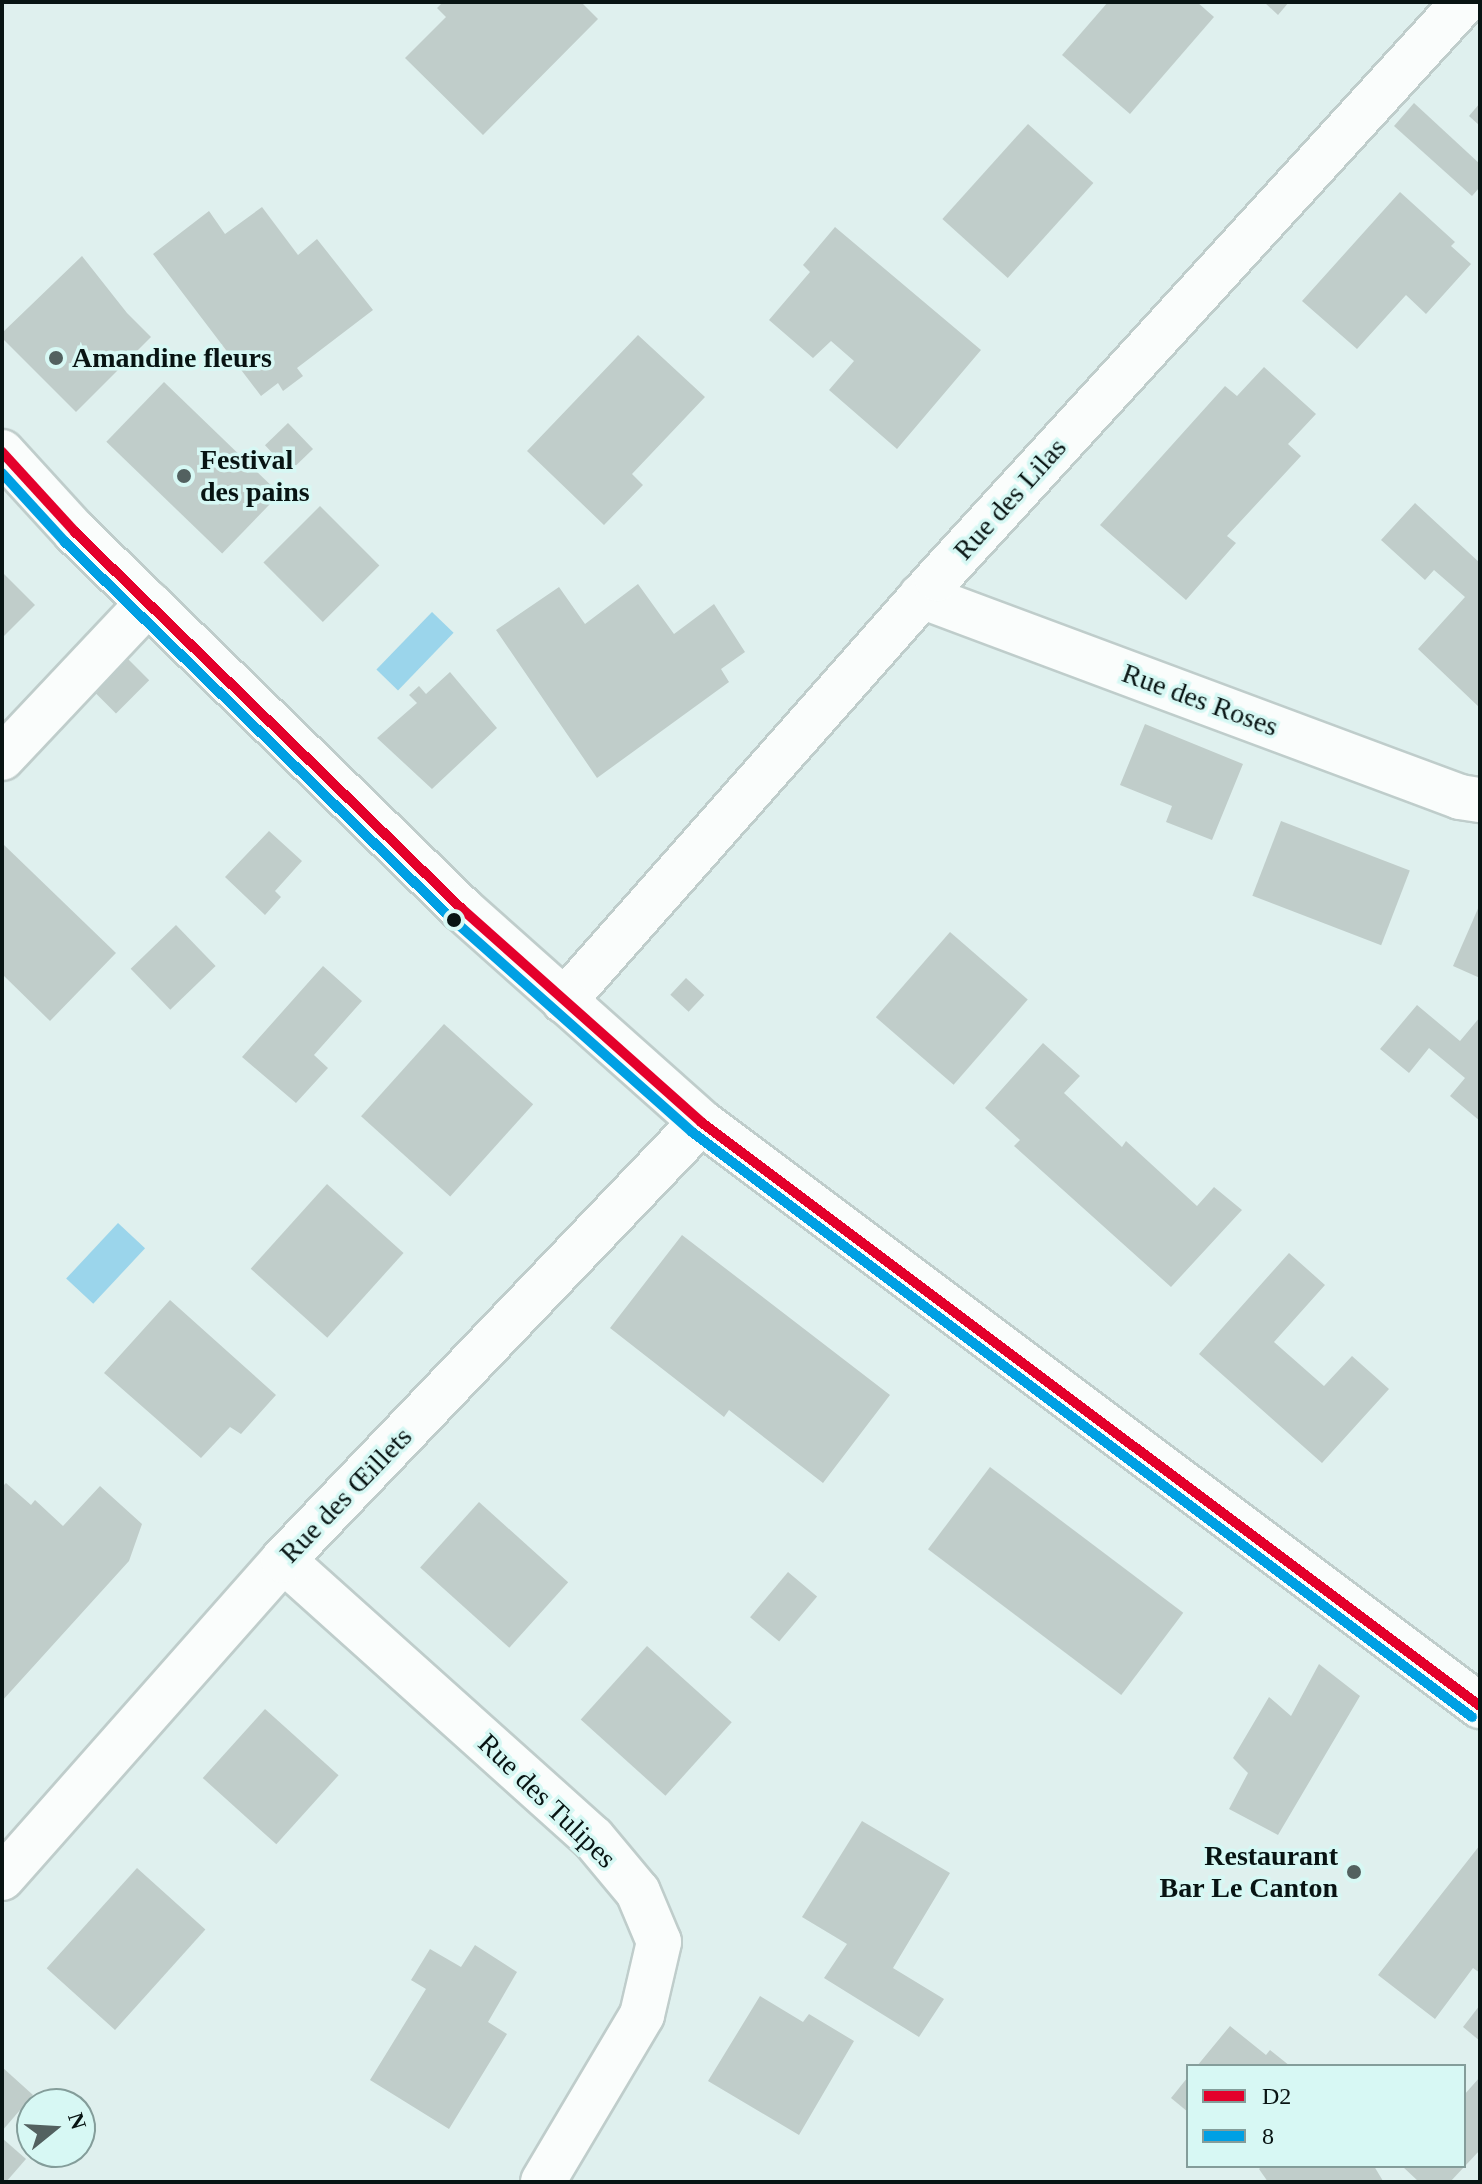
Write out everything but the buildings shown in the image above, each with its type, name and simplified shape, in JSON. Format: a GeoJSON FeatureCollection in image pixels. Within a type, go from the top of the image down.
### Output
{"type":"FeatureCollection","features":[{"type":"Feature","properties":{"kind":"street","name":"Rue des Lilas"},"geometry":{"type":"LineString","coordinates":[[564,1001],[921,596],[1464,2]]}},
{"type":"Feature","properties":{"kind":"street"},"geometry":{"type":"LineString","coordinates":[[2,452],[75,532],[461,908],[701,1122],[1480,1706]]}},
{"type":"Feature","properties":{"kind":"street","name":"Rue des Roses"},"geometry":{"type":"LineString","coordinates":[[921,596],[1460,797],[1480,800]]}},
{"type":"Feature","properties":{"kind":"street"},"geometry":{"type":"LineString","coordinates":[[2,758],[148,603]]}},
{"type":"Feature","properties":{"kind":"street","name":"Rue des Œillets"},"geometry":{"type":"LineString","coordinates":[[2,1878],[283,1560],[701,1122]]}},
{"type":"Feature","properties":{"kind":"street","name":"Rue des Tulipes"},"geometry":{"type":"LineString","coordinates":[[283,1560],[593,1838],[638,1892],[644,1904],[659,1942],[642,2015],[543,2182]]}},
{"type":"Feature","properties":{"kind":"water"},"geometry":{"type":"Polygon","coordinates":[[[432,612],[454,633],[398,690],[376,670],[432,612]]]}},
{"type":"Feature","properties":{"kind":"water"},"geometry":{"type":"Polygon","coordinates":[[[118,1223],[145,1248],[93,1304],[66,1279],[118,1223]]]}},
{"type":"Feature","properties":{"kind":"transit line","name":"D2"},"geometry":{"type":"LineString","coordinates":[[2,452],[75,532],[461,908],[701,1122],[1480,1706]]}},
{"type":"Feature","properties":{"kind":"transit line","name":"8"},"geometry":{"type":"LineString","coordinates":[[2,473],[65,542],[451,918],[692,1132],[1472,1717]]}},
{"type":"Feature","properties":{"kind":"place","name":"Amandine fleurs"},"geometry":{"type":"Point","coordinates":[56,358]}},
{"type":"Feature","properties":{"kind":"place","name":"Festival des pains"},"geometry":{"type":"Point","coordinates":[184,476]}},
{"type":"Feature","properties":{"kind":"place","name":"Restaurant Bar Le Canton"},"geometry":{"type":"Point","coordinates":[1354,1872]}}]}
